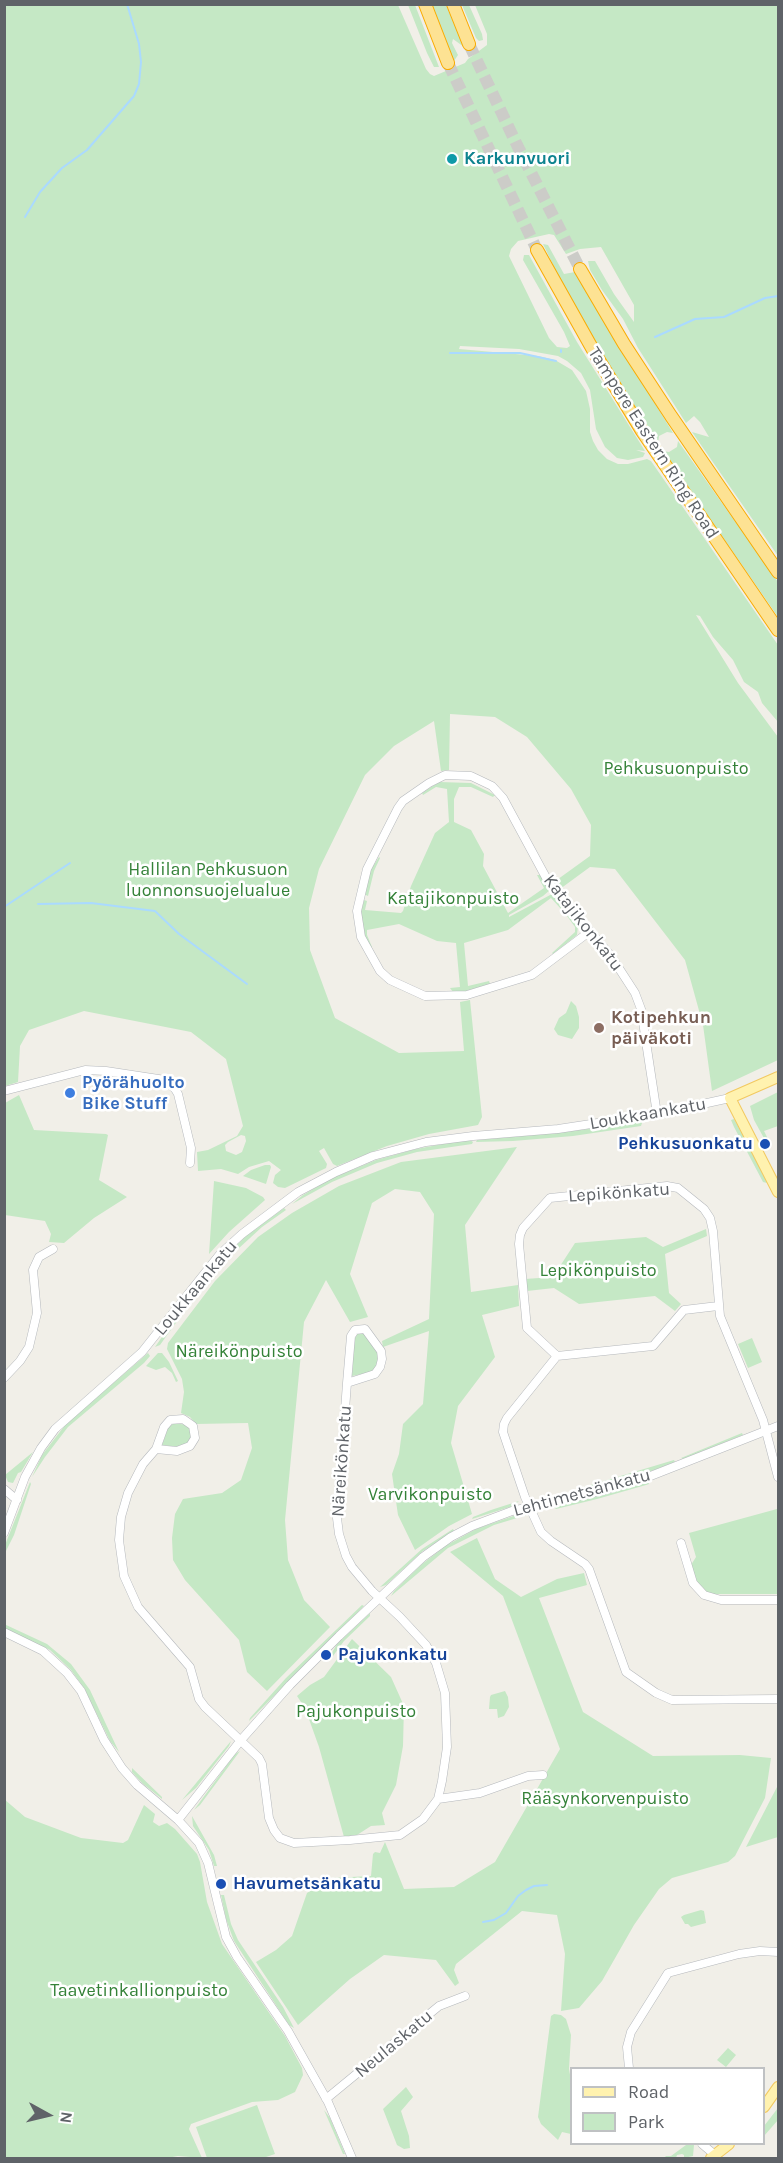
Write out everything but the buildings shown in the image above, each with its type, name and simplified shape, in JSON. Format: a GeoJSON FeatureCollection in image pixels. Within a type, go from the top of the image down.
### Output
{"type":"FeatureCollection","features":[{"type":"Feature","properties":{"kind":"highway"},"geometry":{"type":"LineString","coordinates":[[425,4],[448,63]]}},
{"type":"Feature","properties":{"kind":"highway"},"geometry":{"type":"LineString","coordinates":[[453,4],[469,44]]}},
{"type":"Feature","properties":{"kind":"highway","name":"Tampere Eastern Ring Road"},"geometry":{"type":"LineString","coordinates":[[537,250],[642,431],[778,630]]}},
{"type":"Feature","properties":{"kind":"highway","name":"Tampere Eastern Ring Road"},"geometry":{"type":"LineString","coordinates":[[580,269],[671,416],[778,572]]}},
{"type":"Feature","properties":{"kind":"main road","name":"Loukkaankatu"},"geometry":{"type":"LineString","coordinates":[[730,1098],[778,1077]]}},
{"type":"Feature","properties":{"kind":"main road"},"geometry":{"type":"LineString","coordinates":[[730,1098],[778,1192]]}},
{"type":"Feature","properties":{"kind":"main road"},"geometry":{"type":"LineString","coordinates":[[765,2106],[778,2087]]}},
{"type":"Feature","properties":{"kind":"main road"},"geometry":{"type":"LineString","coordinates":[[713,2157],[728,2145]]}},
{"type":"Feature","properties":{"kind":"street","name":"Katajikonkatu"},"geometry":{"type":"LineString","coordinates":[[589,932],[534,974],[467,995],[422,995],[382,974],[363,942],[359,929],[358,907],[364,878],[400,805],[429,783],[449,775],[471,776],[489,784],[497,790],[548,882],[613,960],[638,998],[657,1114]]}},
{"type":"Feature","properties":{"kind":"street"},"geometry":{"type":"LineString","coordinates":[[4,1091],[85,1070],[165,1080],[178,1094],[190,1140],[192,1155],[190,1163]]}},
{"type":"Feature","properties":{"kind":"street","name":"Loukkaankatu"},"geometry":{"type":"LineString","coordinates":[[4,1533],[33,1462],[56,1430],[142,1352],[220,1254],[242,1234],[298,1192],[373,1156],[426,1142],[558,1129],[657,1114],[730,1098]]}},
{"type":"Feature","properties":{"kind":"street","name":"Lepikönkatu"},"geometry":{"type":"LineString","coordinates":[[557,1356],[527,1328],[519,1244],[523,1228],[550,1197],[571,1197],[667,1186],[678,1188],[704,1209],[710,1218],[718,1306],[766,1431],[778,1477]]}},
{"type":"Feature","properties":{"kind":"street"},"geometry":{"type":"LineString","coordinates":[[4,1378],[21,1361],[29,1347],[37,1313],[33,1270],[40,1256],[53,1249]]}},
{"type":"Feature","properties":{"kind":"street"},"geometry":{"type":"LineString","coordinates":[[718,1306],[684,1310],[653,1346],[557,1356],[503,1426],[512,1461],[544,1536],[589,1569],[622,1664],[632,1678],[672,1700],[778,1699]]}},
{"type":"Feature","properties":{"kind":"street","name":"Näreikönkatu"},"geometry":{"type":"LineString","coordinates":[[347,1383],[375,1374],[380,1367],[381,1351],[366,1329],[355,1330],[351,1336],[347,1383],[338,1531],[352,1568],[379,1598]]}},
{"type":"Feature","properties":{"kind":"street"},"geometry":{"type":"LineString","coordinates":[[156,1449],[177,1451],[186,1449],[195,1438],[193,1426],[183,1419],[170,1420],[164,1427],[156,1449],[138,1473],[123,1505],[119,1540],[124,1576],[138,1607],[190,1667],[202,1703],[260,1759],[268,1818],[278,1835],[288,1842],[350,1840],[400,1835],[423,1819],[438,1799],[447,1738],[447,1711],[443,1682],[426,1645],[379,1598]]}},
{"type":"Feature","properties":{"kind":"street","name":"Lehtimetsänkatu"},"geometry":{"type":"LineString","coordinates":[[178,1820],[241,1740],[290,1685],[423,1557],[451,1537],[494,1516],[640,1480],[778,1426]]}},
{"type":"Feature","properties":{"kind":"street"},"geometry":{"type":"LineString","coordinates":[[4,1489],[17,1500]]}},
{"type":"Feature","properties":{"kind":"street"},"geometry":{"type":"LineString","coordinates":[[681,1543],[693,1583],[704,1595],[721,1600],[778,1600]]}},
{"type":"Feature","properties":{"kind":"street"},"geometry":{"type":"LineString","coordinates":[[4,1632],[43,1651],[60,1665],[81,1691],[104,1740],[122,1768],[194,1837],[206,1856],[224,1929],[230,1944],[288,2031],[326,2099],[352,2158]]}},
{"type":"Feature","properties":{"kind":"street"},"geometry":{"type":"LineString","coordinates":[[438,1799],[480,1793],[528,1776],[543,1775]]}},
{"type":"Feature","properties":{"kind":"street"},"geometry":{"type":"LineString","coordinates":[[629,2067],[627,2047],[631,2032],[668,1973],[739,1954],[778,1953]]}},
{"type":"Feature","properties":{"kind":"street","name":"Neulaskatu"},"geometry":{"type":"LineString","coordinates":[[326,2099],[439,2006],[465,1996]]}},
{"type":"Feature","properties":{"kind":"street"},"geometry":{"type":"LineString","coordinates":[[703,2145],[713,2157]]}},
{"type":"Feature","properties":{"kind":"green space"},"geometry":{"type":"Polygon","coordinates":[[[5,4],[398,5],[426,69],[434,76],[465,63],[487,45],[487,34],[475,5],[778,5],[778,556],[692,432],[709,437],[700,422],[694,416],[686,423],[638,348],[623,319],[590,270],[588,261],[595,261],[634,322],[634,305],[601,247],[580,249],[566,254],[554,235],[549,234],[518,241],[511,249],[509,256],[549,338],[557,347],[567,348],[570,346],[564,332],[523,260],[524,255],[529,255],[577,342],[645,451],[636,450],[645,453],[643,457],[628,460],[617,458],[605,447],[596,429],[590,390],[581,373],[567,361],[558,356],[519,349],[460,346],[459,349],[538,356],[555,360],[572,370],[586,391],[590,409],[590,432],[598,450],[607,459],[618,464],[647,459],[651,461],[778,645],[778,722],[762,703],[758,692],[744,682],[733,660],[713,637],[700,616],[696,615],[738,683],[778,737],[778,1060],[712,1091],[703,1025],[685,960],[615,869],[590,867],[560,889],[554,882],[590,856],[591,825],[571,789],[527,737],[495,717],[450,714],[449,770],[441,771],[434,721],[394,746],[365,775],[319,869],[309,908],[310,950],[335,1018],[399,1053],[464,1051],[460,1002],[470,1000],[482,1117],[478,1125],[429,1134],[387,1146],[337,1166],[333,1164],[324,1148],[319,1151],[327,1164],[326,1168],[285,1188],[273,1183],[275,1175],[281,1170],[269,1161],[249,1167],[238,1174],[221,1169],[198,1171],[197,1152],[208,1150],[237,1136],[243,1126],[226,1059],[191,1032],[84,1011],[29,1030],[20,1046],[18,1082],[5,1086],[5,4]],[[241,1135],[228,1142],[225,1145],[226,1151],[236,1155],[242,1152],[246,1141],[245,1136],[241,1135]]]}},
{"type":"Feature","properties":{"kind":"green space"},"geometry":{"type":"Polygon","coordinates":[[[408,5],[415,5],[439,67],[434,67],[427,53],[408,5]]]}},
{"type":"Feature","properties":{"kind":"green space"},"geometry":{"type":"Polygon","coordinates":[[[431,5],[446,5],[464,47],[453,39],[452,43],[458,55],[454,61],[431,5]]]}},
{"type":"Feature","properties":{"kind":"green space"},"geometry":{"type":"Polygon","coordinates":[[[462,5],[469,5],[483,40],[479,41],[476,38],[462,5]]]}},
{"type":"Feature","properties":{"kind":"green space"},"geometry":{"type":"Polygon","coordinates":[[[543,244],[548,245],[564,274],[575,272],[673,433],[667,432],[659,436],[658,443],[598,348],[567,294],[543,244]]]}},
{"type":"Feature","properties":{"kind":"green space"},"geometry":{"type":"Polygon","coordinates":[[[678,441],[778,582],[778,617],[663,451],[669,452],[677,447],[678,441]]]}},
{"type":"Feature","properties":{"kind":"green space","name":"Katajikonpuisto"},"geometry":{"type":"Polygon","coordinates":[[[439,782],[471,783],[495,795],[493,797],[471,787],[459,787],[454,799],[454,822],[471,830],[484,854],[483,866],[508,913],[544,888],[537,875],[541,875],[550,890],[509,917],[552,894],[563,906],[561,909],[551,898],[508,930],[464,943],[468,986],[489,981],[490,984],[466,991],[453,992],[450,988],[460,987],[456,943],[437,941],[399,924],[367,930],[372,947],[370,948],[364,935],[361,912],[364,900],[367,901],[365,910],[401,913],[403,911],[411,886],[435,833],[449,822],[447,789],[436,787],[423,795],[422,793],[439,782]]]}},
{"type":"Feature","properties":{"kind":"green space"},"geometry":{"type":"Polygon","coordinates":[[[379,857],[368,896],[364,894],[370,871],[379,857]]]}},
{"type":"Feature","properties":{"kind":"green space"},"geometry":{"type":"Polygon","coordinates":[[[570,914],[578,925],[577,935],[553,954],[575,932],[575,927],[567,916],[570,914]]]}},
{"type":"Feature","properties":{"kind":"green space"},"geometry":{"type":"Polygon","coordinates":[[[571,1001],[576,1006],[579,1017],[579,1028],[572,1039],[558,1035],[554,1029],[559,1018],[566,1013],[571,1001]]]}},
{"type":"Feature","properties":{"kind":"green space"},"geometry":{"type":"Polygon","coordinates":[[[778,1092],[778,1126],[764,1131],[768,1139],[765,1140],[754,1120],[750,1106],[778,1092]]]}},
{"type":"Feature","properties":{"kind":"green space"},"geometry":{"type":"Polygon","coordinates":[[[19,1095],[34,1130],[108,1135],[99,1180],[127,1197],[94,1218],[64,1243],[49,1242],[51,1234],[45,1221],[5,1215],[5,1103],[19,1095]]]}},
{"type":"Feature","properties":{"kind":"green space"},"geometry":{"type":"Polygon","coordinates":[[[734,1119],[767,1183],[763,1182],[734,1127],[731,1120],[734,1119]]]}},
{"type":"Feature","properties":{"kind":"green space"},"geometry":{"type":"Polygon","coordinates":[[[641,1122],[641,1126],[573,1136],[476,1142],[477,1140],[641,1122]]]}},
{"type":"Feature","properties":{"kind":"green space"},"geometry":{"type":"Polygon","coordinates":[[[459,1141],[473,1142],[417,1152],[377,1163],[332,1182],[292,1204],[330,1179],[376,1160],[459,1141]]]}},
{"type":"Feature","properties":{"kind":"green space","name":"Näreikönpuisto"},"geometry":{"type":"Polygon","coordinates":[[[517,1147],[465,1225],[471,1292],[518,1285],[519,1306],[482,1315],[495,1357],[458,1406],[451,1443],[472,1514],[449,1526],[415,1550],[398,1515],[392,1474],[399,1454],[403,1424],[423,1404],[429,1331],[383,1347],[382,1341],[429,1319],[434,1214],[420,1192],[395,1189],[372,1203],[350,1274],[368,1317],[350,1322],[326,1280],[304,1322],[285,1520],[288,1560],[304,1600],[330,1627],[267,1691],[247,1672],[239,1640],[185,1580],[173,1560],[172,1538],[175,1514],[183,1499],[222,1493],[241,1480],[252,1448],[248,1423],[196,1424],[190,1417],[181,1413],[184,1392],[182,1379],[167,1349],[168,1343],[215,1281],[258,1237],[292,1213],[339,1186],[401,1162],[517,1147]]]}},
{"type":"Feature","properties":{"kind":"green space"},"geometry":{"type":"Polygon","coordinates":[[[265,1165],[271,1167],[266,1184],[243,1176],[251,1170],[265,1165]]]}},
{"type":"Feature","properties":{"kind":"green space"},"geometry":{"type":"Polygon","coordinates":[[[214,1181],[246,1188],[265,1200],[229,1232],[209,1254],[214,1181]]]}},
{"type":"Feature","properties":{"kind":"green space"},"geometry":{"type":"Polygon","coordinates":[[[284,1208],[286,1210],[262,1227],[226,1260],[193,1299],[160,1345],[155,1347],[190,1297],[224,1257],[246,1236],[284,1208]]]}},
{"type":"Feature","properties":{"kind":"green space","name":"Lepikönpuisto"},"geometry":{"type":"Polygon","coordinates":[[[706,1229],[707,1236],[665,1254],[669,1293],[681,1304],[675,1311],[655,1296],[579,1304],[554,1288],[527,1291],[525,1279],[553,1277],[575,1243],[646,1237],[663,1247],[706,1229]]]}},
{"type":"Feature","properties":{"kind":"green space"},"geometry":{"type":"Polygon","coordinates":[[[358,1333],[365,1334],[377,1351],[378,1361],[377,1367],[372,1372],[352,1376],[354,1340],[358,1333]]]}},
{"type":"Feature","properties":{"kind":"green space"},"geometry":{"type":"Polygon","coordinates":[[[752,1338],[762,1362],[748,1368],[738,1344],[752,1338]]]}},
{"type":"Feature","properties":{"kind":"green space"},"geometry":{"type":"Polygon","coordinates":[[[148,1353],[150,1356],[144,1363],[68,1427],[32,1477],[42,1455],[66,1424],[148,1353]]]}},
{"type":"Feature","properties":{"kind":"green space"},"geometry":{"type":"Polygon","coordinates":[[[158,1353],[162,1353],[169,1362],[178,1381],[176,1382],[172,1373],[165,1367],[156,1370],[146,1366],[158,1353]]]}},
{"type":"Feature","properties":{"kind":"green space"},"geometry":{"type":"Polygon","coordinates":[[[174,1423],[187,1425],[192,1431],[191,1439],[178,1447],[162,1445],[168,1428],[174,1423]]]}},
{"type":"Feature","properties":{"kind":"green space"},"geometry":{"type":"Polygon","coordinates":[[[742,1433],[743,1435],[681,1458],[742,1433]]]}},
{"type":"Feature","properties":{"kind":"green space"},"geometry":{"type":"Polygon","coordinates":[[[33,1452],[13,1483],[8,1482],[5,1475],[33,1452]]]}},
{"type":"Feature","properties":{"kind":"green space"},"geometry":{"type":"Polygon","coordinates":[[[674,1460],[675,1462],[641,1475],[583,1489],[584,1487],[674,1460]]]}},
{"type":"Feature","properties":{"kind":"green space"},"geometry":{"type":"Polygon","coordinates":[[[30,1482],[14,1535],[5,1553],[5,1545],[30,1482]]]}},
{"type":"Feature","properties":{"kind":"green space"},"geometry":{"type":"Polygon","coordinates":[[[648,1482],[649,1484],[597,1499],[556,1509],[554,1507],[648,1482]]]}},
{"type":"Feature","properties":{"kind":"green space"},"geometry":{"type":"Polygon","coordinates":[[[519,1501],[513,1506],[472,1519],[491,1510],[519,1501]]]}},
{"type":"Feature","properties":{"kind":"green space"},"geometry":{"type":"Polygon","coordinates":[[[777,1509],[778,1594],[709,1594],[697,1585],[691,1565],[696,1557],[689,1533],[777,1509]]]}},
{"type":"Feature","properties":{"kind":"green space"},"geometry":{"type":"Polygon","coordinates":[[[519,1514],[527,1515],[494,1525],[448,1548],[391,1596],[422,1564],[447,1545],[476,1529],[519,1514]]]}},
{"type":"Feature","properties":{"kind":"green space"},"geometry":{"type":"Polygon","coordinates":[[[453,1529],[454,1531],[423,1551],[386,1585],[380,1587],[422,1549],[453,1529]]]}},
{"type":"Feature","properties":{"kind":"green space","name":"Rääsynkorvenpuisto"},"geometry":{"type":"Polygon","coordinates":[[[477,1538],[495,1579],[521,1597],[557,1579],[584,1573],[587,1585],[539,1598],[583,1712],[653,1756],[740,1755],[771,1758],[765,1798],[735,1856],[728,1862],[672,1878],[659,1889],[634,1925],[602,1981],[579,2008],[561,2011],[565,1954],[557,1915],[522,1911],[456,1964],[454,1970],[459,1983],[455,1986],[436,1960],[384,1955],[350,1979],[298,2025],[256,1962],[276,1950],[292,1936],[307,1893],[331,1878],[371,1876],[373,1854],[380,1853],[385,1842],[404,1889],[454,1887],[495,1862],[560,1749],[503,1596],[450,1552],[477,1538]]]}},
{"type":"Feature","properties":{"kind":"green space"},"geometry":{"type":"Polygon","coordinates":[[[362,1605],[364,1606],[249,1721],[286,1678],[362,1605]]]}},
{"type":"Feature","properties":{"kind":"green space"},"geometry":{"type":"Polygon","coordinates":[[[370,1613],[370,1616],[344,1641],[333,1656],[330,1656],[337,1644],[370,1613]]]}},
{"type":"Feature","properties":{"kind":"green space"},"geometry":{"type":"Polygon","coordinates":[[[4,1624],[47,1644],[71,1664],[90,1690],[119,1752],[110,1741],[84,1688],[71,1670],[50,1650],[6,1629],[4,1624]]]}},
{"type":"Feature","properties":{"kind":"green space","name":"Pajukonpuisto"},"geometry":{"type":"Polygon","coordinates":[[[352,1639],[391,1677],[404,1706],[403,1746],[396,1785],[382,1813],[385,1825],[371,1826],[357,1835],[344,1837],[319,1747],[305,1708],[297,1696],[324,1677],[352,1639]]]}},
{"type":"Feature","properties":{"kind":"green space"},"geometry":{"type":"Polygon","coordinates":[[[505,1691],[509,1707],[504,1716],[498,1718],[497,1709],[489,1709],[490,1697],[505,1691]]]}},
{"type":"Feature","properties":{"kind":"green space"},"geometry":{"type":"Polygon","coordinates":[[[231,1741],[196,1788],[182,1800],[231,1741]]]}},
{"type":"Feature","properties":{"kind":"green space"},"geometry":{"type":"Polygon","coordinates":[[[240,1751],[200,1805],[194,1810],[235,1754],[240,1751]]]}},
{"type":"Feature","properties":{"kind":"green space"},"geometry":{"type":"Polygon","coordinates":[[[778,1758],[778,1837],[746,1847],[777,1787],[778,1758]]]}},
{"type":"Feature","properties":{"kind":"green space"},"geometry":{"type":"Polygon","coordinates":[[[132,1768],[162,1799],[142,1783],[132,1772],[132,1768]]]}},
{"type":"Feature","properties":{"kind":"green space","name":"Taavetinkallionpuisto"},"geometry":{"type":"Polygon","coordinates":[[[4,1799],[25,1817],[81,1838],[123,1843],[128,1840],[144,1805],[155,1814],[153,1822],[159,1826],[167,1823],[175,1829],[197,1854],[207,1902],[222,1944],[285,2036],[302,2068],[303,2075],[295,2092],[278,2100],[252,2102],[191,2124],[189,2129],[202,2158],[178,2156],[167,2158],[5,2158],[4,1799]]]}},
{"type":"Feature","properties":{"kind":"green space"},"geometry":{"type":"Polygon","coordinates":[[[192,1816],[214,1855],[217,1866],[214,1866],[209,1850],[193,1826],[192,1816]]]}},
{"type":"Feature","properties":{"kind":"green space"},"geometry":{"type":"Polygon","coordinates":[[[221,1895],[224,1895],[231,1924],[238,1940],[283,2007],[294,2028],[289,2025],[234,1941],[221,1895]]]}},
{"type":"Feature","properties":{"kind":"green space"},"geometry":{"type":"Polygon","coordinates":[[[704,1911],[706,1923],[691,1927],[685,1924],[681,1917],[704,1911]]]}},
{"type":"Feature","properties":{"kind":"green space"},"geometry":{"type":"Polygon","coordinates":[[[561,2015],[566,2019],[571,2035],[570,2134],[562,2132],[558,2140],[541,2124],[538,2117],[551,2016],[561,2015]]]}},
{"type":"Feature","properties":{"kind":"green space"},"geometry":{"type":"Polygon","coordinates":[[[728,2048],[736,2055],[726,2067],[717,2060],[728,2048]]]}},
{"type":"Feature","properties":{"kind":"green space"},"geometry":{"type":"Polygon","coordinates":[[[406,2087],[413,2097],[401,2111],[409,2136],[410,2148],[404,2149],[397,2145],[383,2109],[406,2087]]]}},
{"type":"Feature","properties":{"kind":"green space"},"geometry":{"type":"Polygon","coordinates":[[[257,2105],[275,2154],[263,2158],[207,2158],[196,2127],[257,2105]]]}},
{"type":"Feature","properties":{"kind":"green space"},"geometry":{"type":"Polygon","coordinates":[[[778,2108],[778,2120],[765,2135],[765,2125],[778,2108]]]}},
{"type":"Feature","properties":{"kind":"green space"},"geometry":{"type":"Polygon","coordinates":[[[324,2110],[330,2118],[345,2154],[343,2154],[324,2110]]]}},
{"type":"Feature","properties":{"kind":"green space"},"geometry":{"type":"Polygon","coordinates":[[[686,2145],[694,2145],[693,2156],[684,2158],[682,2154],[677,2155],[676,2158],[664,2158],[671,2156],[686,2145]]]}},
{"type":"Feature","properties":{"kind":"waterway"},"geometry":{"type":"LineString","coordinates":[[25,217],[40,192],[62,168],[87,150],[134,96],[139,84],[141,62],[139,44],[127,4]]}},
{"type":"Feature","properties":{"kind":"waterway"},"geometry":{"type":"LineString","coordinates":[[655,337],[695,319],[724,317],[765,298],[778,296]]}},
{"type":"Feature","properties":{"kind":"waterway"},"geometry":{"type":"LineString","coordinates":[[450,353],[520,353],[556,361]]}},
{"type":"Feature","properties":{"kind":"waterway"},"geometry":{"type":"LineString","coordinates":[[4,907],[70,863]]}},
{"type":"Feature","properties":{"kind":"waterway"},"geometry":{"type":"LineString","coordinates":[[38,904],[91,903],[155,911],[179,934],[247,984]]}},
{"type":"Feature","properties":{"kind":"waterway"},"geometry":{"type":"LineString","coordinates":[[483,1922],[494,1920],[506,1913],[518,1896],[526,1890],[534,1886],[547,1885]]}},
{"type":"Feature","properties":{"kind":"tunnel"},"geometry":{"type":"LineString","coordinates":[[469,44],[580,269]]}},
{"type":"Feature","properties":{"kind":"tunnel"},"geometry":{"type":"LineString","coordinates":[[448,63],[537,250]]}},
{"type":"Feature","properties":{"kind":"place","name":"Karkunvuori"},"geometry":{"type":"Point","coordinates":[452,159]}},
{"type":"Feature","properties":{"kind":"place","name":"Kotipehkun päiväkoti"},"geometry":{"type":"Point","coordinates":[599,1028]}},
{"type":"Feature","properties":{"kind":"place","name":"Pyörähuolto Bike Stuff"},"geometry":{"type":"Point","coordinates":[70,1093]}},
{"type":"Feature","properties":{"kind":"place","name":"Pehkusuonkatu"},"geometry":{"type":"Point","coordinates":[765,1144]}},
{"type":"Feature","properties":{"kind":"place","name":"Pajukonkatu"},"geometry":{"type":"Point","coordinates":[326,1655]}},
{"type":"Feature","properties":{"kind":"place","name":"Havumetsänkatu"},"geometry":{"type":"Point","coordinates":[221,1884]}},
{"type":"Feature","properties":{"kind":"park label","name":"Pehkusuonpuisto"},"geometry":{"type":"Point","coordinates":[676,769]}},
{"type":"Feature","properties":{"kind":"park label","name":"Hallilan Pehkusuon luonnonsuojelualue"},"geometry":{"type":"Point","coordinates":[208,880]}},
{"type":"Feature","properties":{"kind":"park label","name":"Varvikonpuisto"},"geometry":{"type":"Point","coordinates":[430,1495]}}]}
